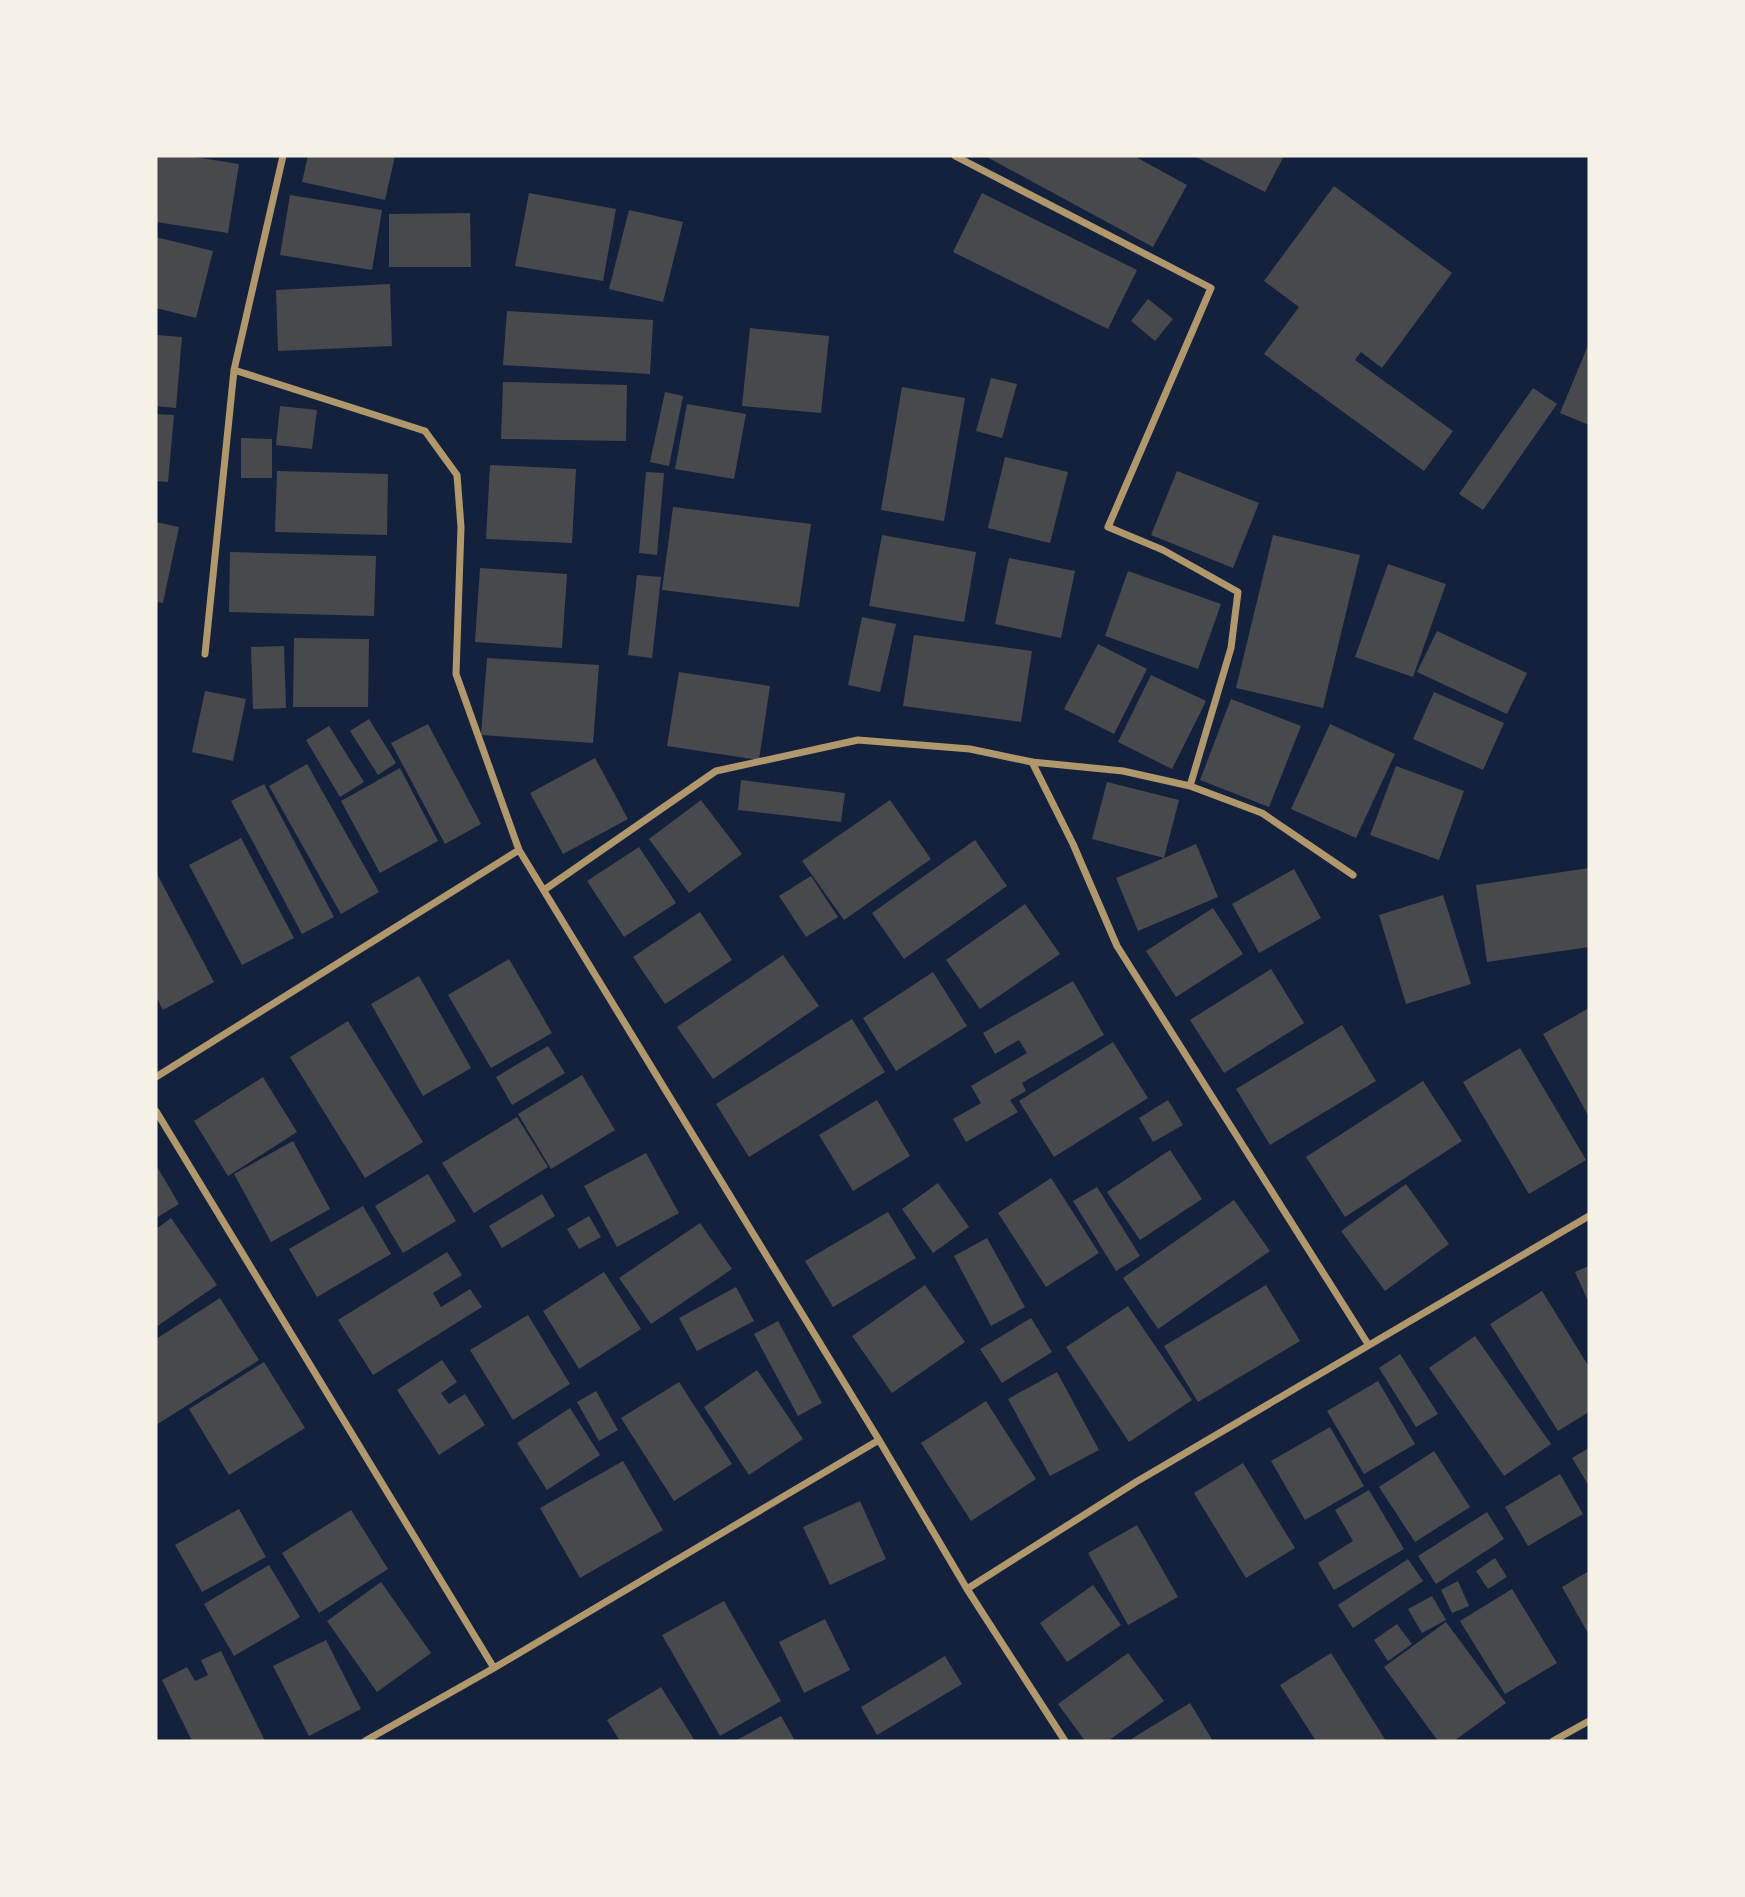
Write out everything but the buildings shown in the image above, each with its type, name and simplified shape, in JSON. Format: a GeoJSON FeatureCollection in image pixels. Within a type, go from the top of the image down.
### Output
{"type":"FeatureCollection","features":[{"type":"Feature","properties":{"kind":"street"},"geometry":{"type":"LineString","coordinates":[[205,654],[234,370],[283,156]]}},
{"type":"Feature","properties":{"kind":"street"},"geometry":{"type":"LineString","coordinates":[[955,156],[1211,288],[1108,527],[1163,550],[1238,592],[1231,648],[1190,786]]}},
{"type":"Feature","properties":{"kind":"street"},"geometry":{"type":"LineString","coordinates":[[234,370],[425,431],[457,475],[461,527],[456,674],[519,850],[967,1589],[1065,1741]]}},
{"type":"Feature","properties":{"kind":"street"},"geometry":{"type":"LineString","coordinates":[[544,891],[716,771],[858,740],[970,749],[1032,762],[1123,771],[1190,786],[1262,813],[1353,875]]}},
{"type":"Feature","properties":{"kind":"street"},"geometry":{"type":"LineString","coordinates":[[1032,762],[1073,844],[1117,946],[1368,1344]]}},
{"type":"Feature","properties":{"kind":"street"},"geometry":{"type":"LineString","coordinates":[[156,1077],[519,850]]}},
{"type":"Feature","properties":{"kind":"street"},"geometry":{"type":"LineString","coordinates":[[156,1111],[495,1668]]}},
{"type":"Feature","properties":{"kind":"street"},"geometry":{"type":"LineString","coordinates":[[967,1589],[1136,1482],[1589,1216]]}},
{"type":"Feature","properties":{"kind":"street"},"geometry":{"type":"LineString","coordinates":[[365,1741],[495,1668],[879,1440]]}},
{"type":"Feature","properties":{"kind":"street"},"geometry":{"type":"LineString","coordinates":[[1553,1741],[1589,1721]]}}]}
